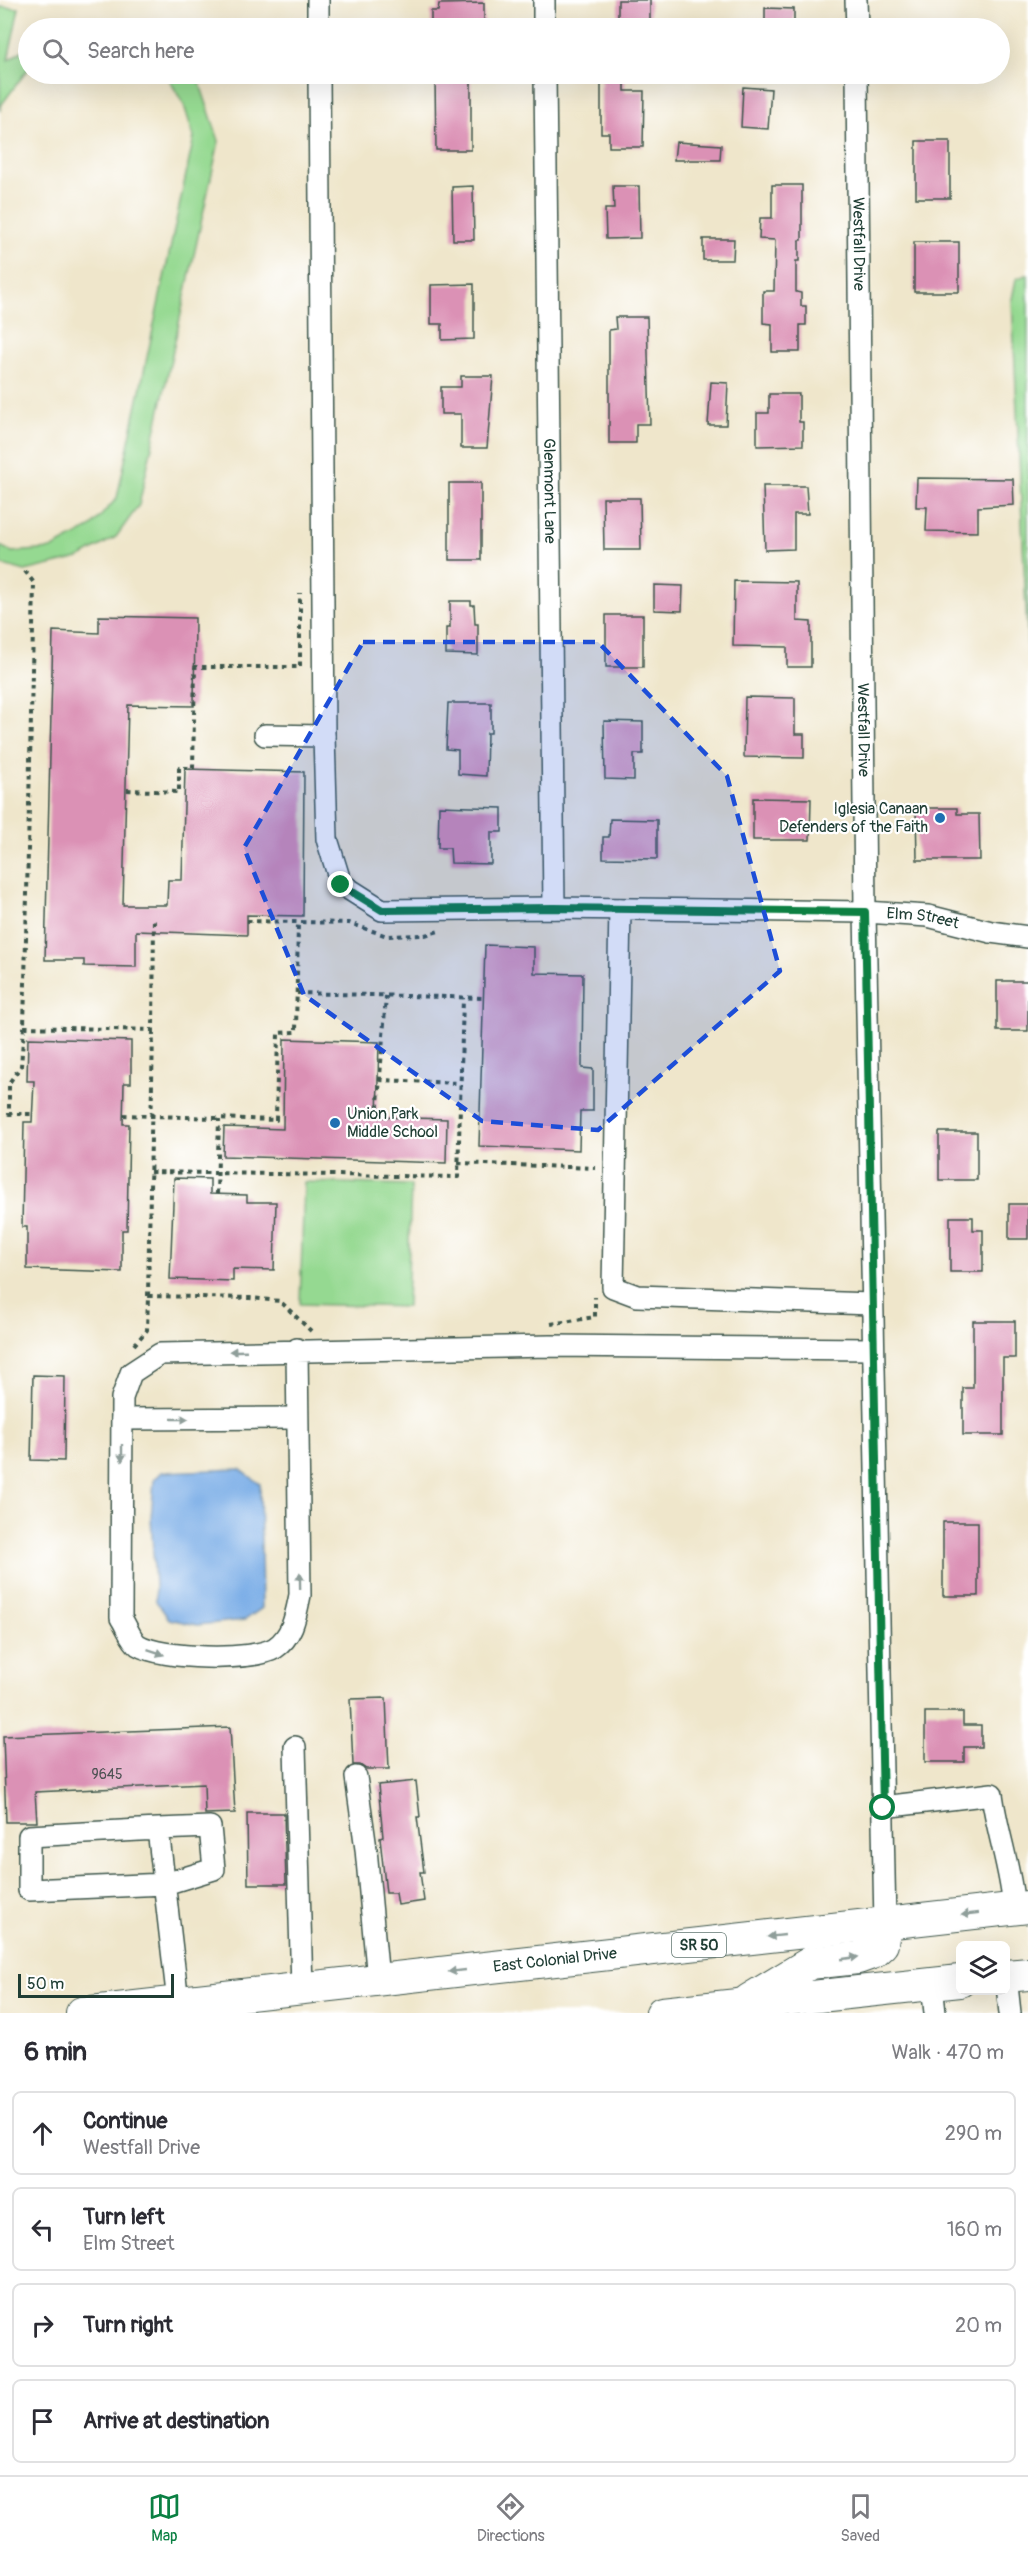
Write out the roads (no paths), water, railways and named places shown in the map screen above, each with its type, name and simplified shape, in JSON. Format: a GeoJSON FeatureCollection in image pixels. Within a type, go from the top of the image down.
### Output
{"type":"FeatureCollection","features":[{"type":"Feature","properties":{"kind":"highway","name":"East Colonial Drive"},"geometry":{"type":"LineString","coordinates":[[82,2013],[1021,1908]]}},
{"type":"Feature","properties":{"kind":"highway"},"geometry":{"type":"LineString","coordinates":[[741,2005],[810,1964],[858,1958],[872,1953],[882,1944],[885,1924]]}},
{"type":"Feature","properties":{"kind":"highway"},"geometry":{"type":"LineString","coordinates":[[1010,1976],[1028,1974]]}},
{"type":"Feature","properties":{"kind":"highway"},"geometry":{"type":"LineString","coordinates":[[224,2013],[265,1992]]}},
{"type":"Feature","properties":{"kind":"highway"},"geometry":{"type":"LineString","coordinates":[[662,2013],[741,2005],[857,2002],[942,1992]]}},
{"type":"Feature","properties":{"kind":"street"},"geometry":{"type":"LineString","coordinates":[[318,0],[318,18]]}},
{"type":"Feature","properties":{"kind":"street"},"geometry":{"type":"LineString","coordinates":[[544,0],[544,18]]}},
{"type":"Feature","properties":{"kind":"street"},"geometry":{"type":"LineString","coordinates":[[856,0],[857,18]]}},
{"type":"Feature","properties":{"kind":"street"},"geometry":{"type":"LineString","coordinates":[[266,735],[324,736],[319,84]]}},
{"type":"Feature","properties":{"kind":"street","name":"Glenmont Lane"},"geometry":{"type":"LineString","coordinates":[[545,84],[554,908]]}},
{"type":"Feature","properties":{"kind":"street","name":"Westfall Drive"},"geometry":{"type":"LineString","coordinates":[[857,84],[865,912],[885,1924]]}},
{"type":"Feature","properties":{"kind":"street","name":"Elm Street"},"geometry":{"type":"LineString","coordinates":[[324,736],[327,839],[341,885],[382,910],[554,908],[865,912],[928,916],[991,932],[1028,937]]}},
{"type":"Feature","properties":{"kind":"street"},"geometry":{"type":"LineString","coordinates":[[620,909],[613,1287],[637,1296],[871,1304]]}},
{"type":"Feature","properties":{"kind":"street"},"geometry":{"type":"LineString","coordinates":[[297,1349],[300,1595],[293,1627],[275,1648],[247,1657],[162,1655],[136,1644],[121,1618],[122,1398],[131,1373],[160,1354],[297,1349],[612,1345],[872,1349]]}},
{"type":"Feature","properties":{"kind":"street"},"geometry":{"type":"LineString","coordinates":[[122,1419],[297,1418]]}},
{"type":"Feature","properties":{"kind":"street"},"geometry":{"type":"LineString","coordinates":[[295,1747],[302,1988]]}},
{"type":"Feature","properties":{"kind":"street"},"geometry":{"type":"LineString","coordinates":[[356,1777],[366,1849],[378,1980]]}},
{"type":"Feature","properties":{"kind":"street"},"geometry":{"type":"LineString","coordinates":[[883,1808],[992,1794],[996,1821],[1021,1908]]}},
{"type":"Feature","properties":{"kind":"street"},"geometry":{"type":"LineString","coordinates":[[210,1827],[214,1869],[165,1884],[29,1890],[29,1836],[158,1829],[210,1827]]}},
{"type":"Feature","properties":{"kind":"street"},"geometry":{"type":"LineString","coordinates":[[158,1829],[178,2002]]}},
{"type":"Feature","properties":{"kind":"street"},"geometry":{"type":"LineString","coordinates":[[1008,1995],[1010,2013]]}},
{"type":"Feature","properties":{"kind":"water"},"geometry":{"type":"Polygon","coordinates":[[[240,1469],[260,1484],[262,1608],[245,1620],[197,1625],[169,1619],[156,1601],[151,1518],[154,1480],[162,1472],[240,1469]]]}},
{"type":"Feature","properties":{"kind":"place","name":"Iglesia Canaan Defenders of the Faith"},"geometry":{"type":"Point","coordinates":[940,818]}},
{"type":"Feature","properties":{"kind":"place","name":"Union Park Middle School"},"geometry":{"type":"Point","coordinates":[335,1123]}}]}
